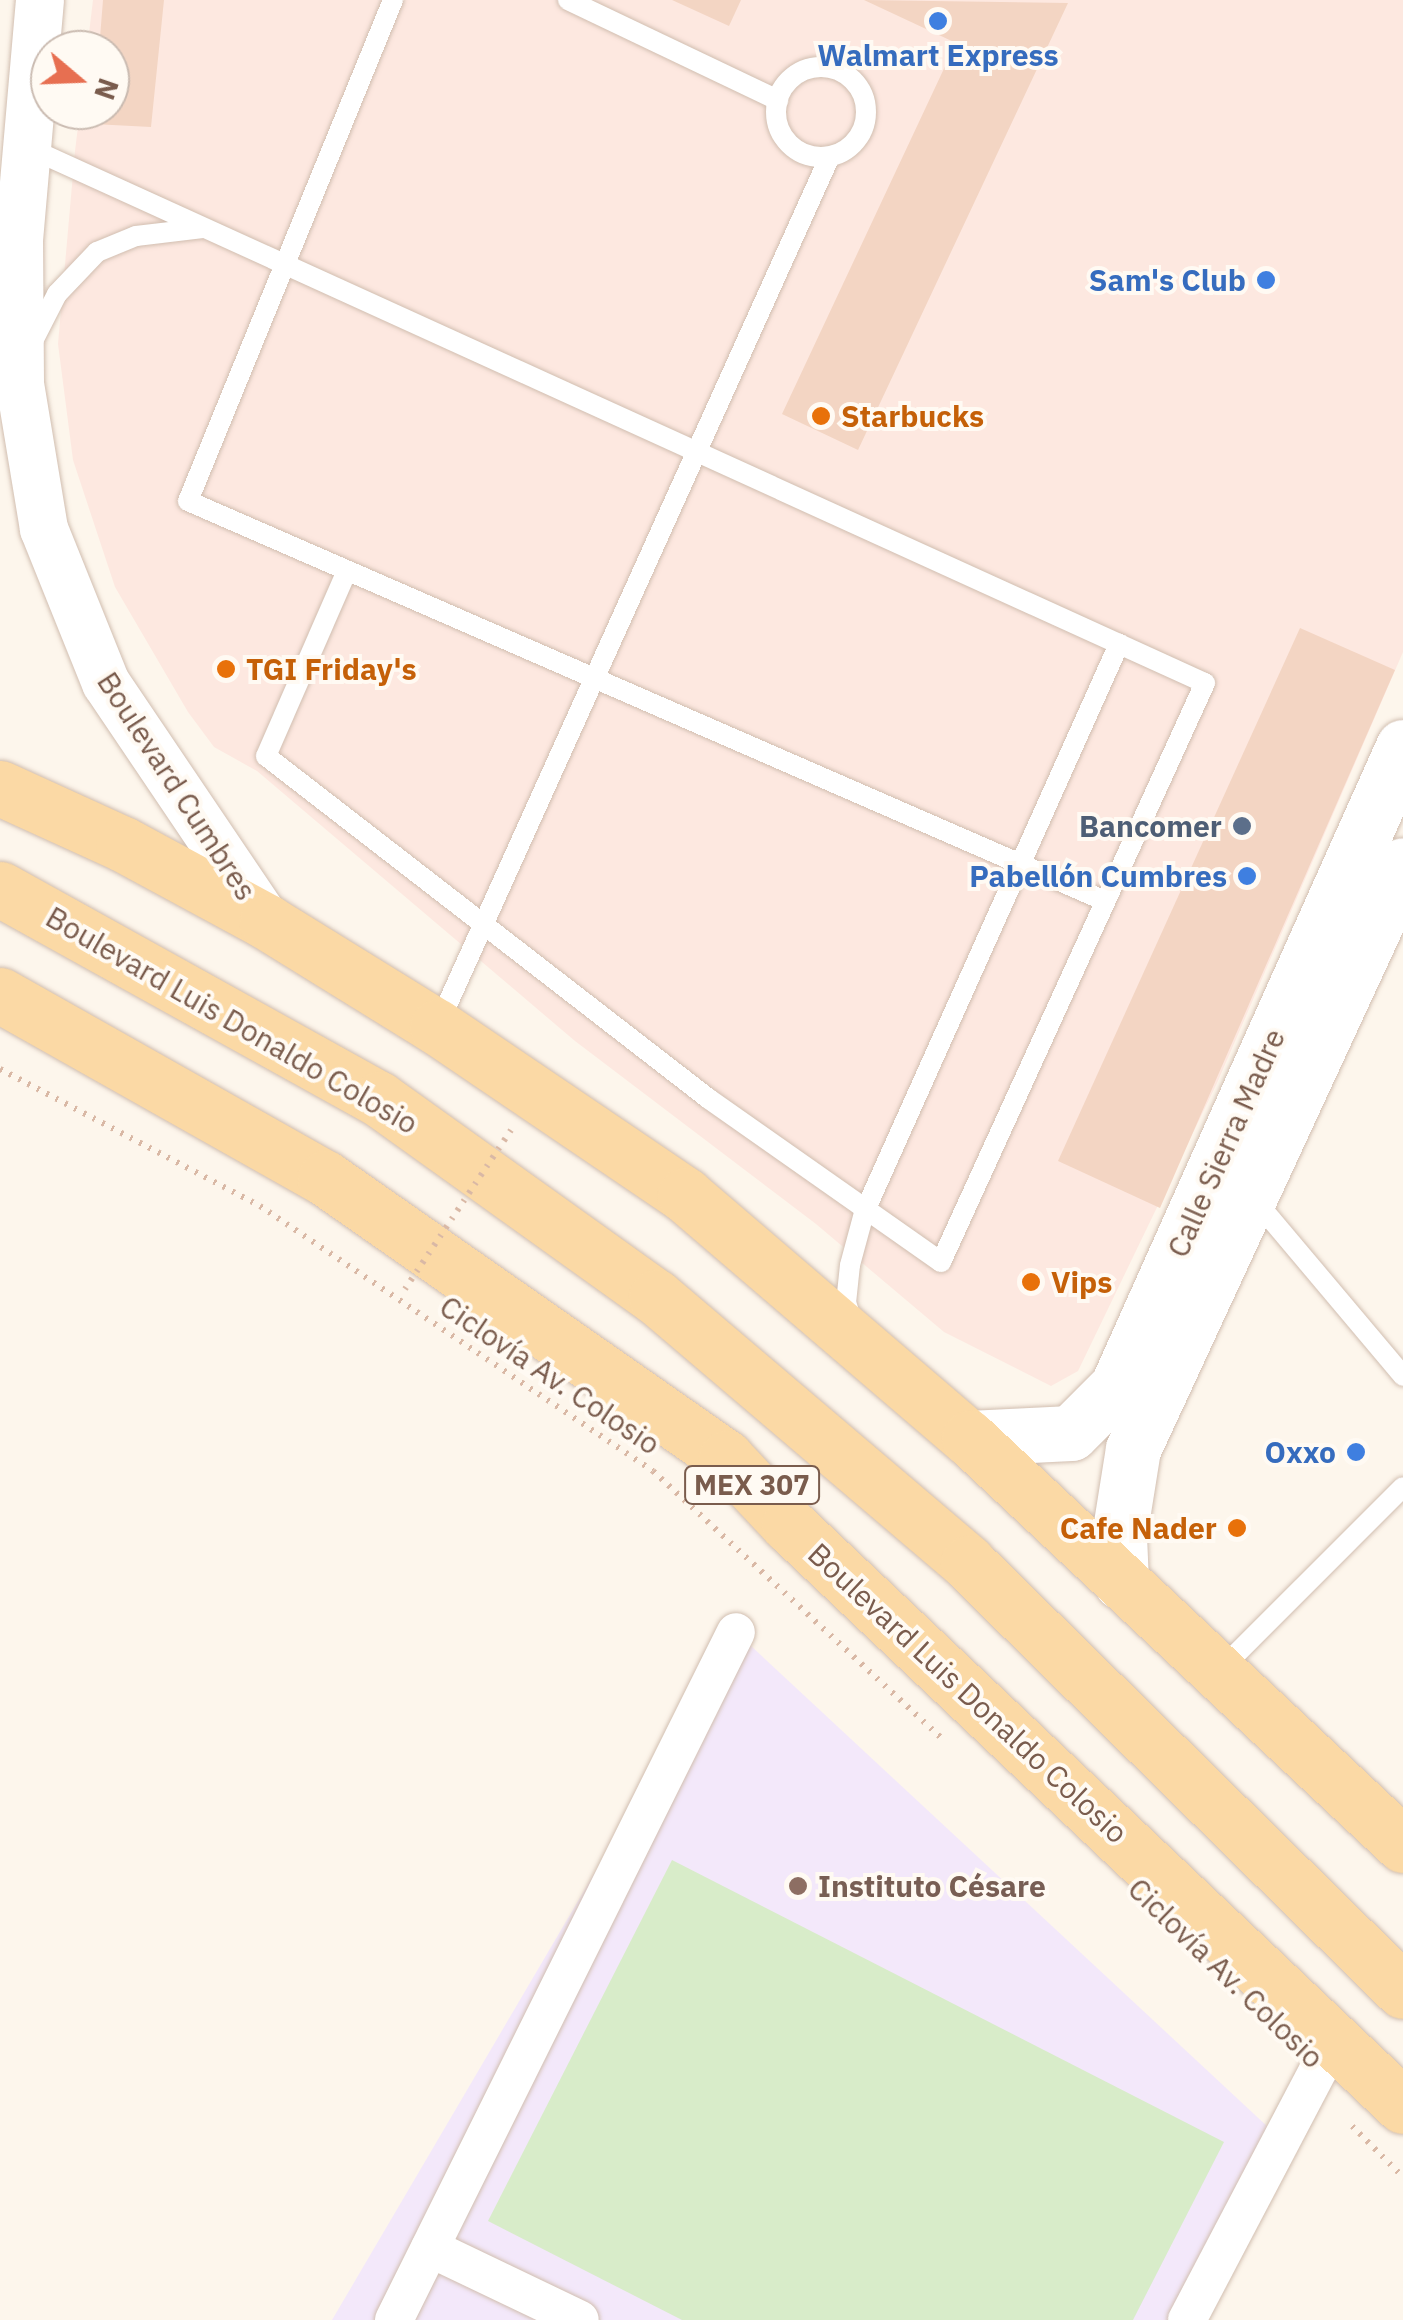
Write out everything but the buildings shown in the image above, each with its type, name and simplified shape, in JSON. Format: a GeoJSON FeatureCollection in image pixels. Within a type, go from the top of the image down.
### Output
{"type":"FeatureCollection","features":[{"type":"Feature","properties":{"kind":"main road","name":"Calle Sierra Madre"},"geometry":{"type":"LineString","coordinates":[[1121,1582],[1119,1536],[1133,1449],[1135,1396],[1403,747]]}},
{"type":"Feature","properties":{"kind":"main road"},"geometry":{"type":"LineString","coordinates":[[0,788],[123,844],[267,922],[438,1027],[684,1195],[969,1438],[1403,1845]]}},
{"type":"Feature","properties":{"kind":"main road","name":"Calle Sierra Madre"},"geometry":{"type":"LineString","coordinates":[[969,1438],[1071,1433],[1135,1396],[1250,1194],[1403,865]]}},
{"type":"Feature","properties":{"kind":"main road","name":"Boulevard Luis Donaldo Colosio"},"geometry":{"type":"LineString","coordinates":[[0,888],[379,1098],[656,1297],[968,1564],[1403,1991]]}},
{"type":"Feature","properties":{"kind":"main road","name":"Boulevard Luis Donaldo Colosio"},"geometry":{"type":"LineString","coordinates":[[0,995],[324,1178],[726,1458],[1323,2063],[1403,2106]]}},
{"type":"Feature","properties":{"kind":"street","name":"Boulevard Cumbres"},"geometry":{"type":"LineString","coordinates":[[40,0],[19,239],[20,384],[44,529],[106,683],[267,922]]}},
{"type":"Feature","properties":{"kind":"street"},"geometry":{"type":"LineString","coordinates":[[0,491],[27,444]]}},
{"type":"Feature","properties":{"kind":"street"},"geometry":{"type":"LineString","coordinates":[[394,2320],[736,1632]]}},
{"type":"Feature","properties":{"kind":"street"},"geometry":{"type":"LineString","coordinates":[[1187,2320],[1323,2063]]}},
{"type":"Feature","properties":{"kind":"street"},"geometry":{"type":"LineString","coordinates":[[430,2248],[580,2320]]}},
{"type":"Feature","properties":{"kind":"lane"},"geometry":{"type":"LineString","coordinates":[[393,0],[188,501],[1103,900]]}},
{"type":"Feature","properties":{"kind":"lane"},"geometry":{"type":"LineString","coordinates":[[568,0],[778,100]]}},
{"type":"Feature","properties":{"kind":"lane"},"geometry":{"type":"LineString","coordinates":[[438,1027],[830,156],[862,130],[859,87],[821,67],[794,76],[778,100],[778,124],[790,146],[830,156]]}},
{"type":"Feature","properties":{"kind":"lane"},"geometry":{"type":"LineString","coordinates":[[27,147],[1205,683],[941,1262],[864,1213],[481,926],[266,756],[347,571]]}},
{"type":"Feature","properties":{"kind":"lane"},"geometry":{"type":"LineString","coordinates":[[20,384],[38,326],[96,252],[136,236],[205,228]]}},
{"type":"Feature","properties":{"kind":"lane"},"geometry":{"type":"LineString","coordinates":[[858,1342],[846,1303],[864,1213],[1119,644]]}},
{"type":"Feature","properties":{"kind":"lane"},"geometry":{"type":"LineString","coordinates":[[1250,1194],[1403,1376]]}},
{"type":"Feature","properties":{"kind":"lane"},"geometry":{"type":"LineString","coordinates":[[1218,1672],[1403,1486]]}},
{"type":"Feature","properties":{"kind":"path","name":"Ciclovía Av. Colosio"},"geometry":{"type":"LineString","coordinates":[[0,1070],[260,1206],[653,1471],[953,1748]]}},
{"type":"Feature","properties":{"kind":"path"},"geometry":{"type":"LineString","coordinates":[[405,1290],[516,1124]]}},
{"type":"Feature","properties":{"kind":"path","name":"Ciclovía Av. Colosio"},"geometry":{"type":"LineString","coordinates":[[1323,2063],[1403,2177]]}},
{"type":"Feature","properties":{"kind":"shaded area","name":"Pabellón Cumbres"},"geometry":{"type":"Polygon","coordinates":[[[93,0],[1403,0],[1403,652],[1217,1083],[1078,1371],[1051,1386],[944,1332],[816,1224],[575,1041],[257,771],[214,747],[188,712],[115,587],[73,460],[58,344],[78,130],[130,130],[130,30],[89,30],[93,0]]]}},
{"type":"Feature","properties":{"kind":"shaded area","name":"Instituto Césare"},"geometry":{"type":"Polygon","coordinates":[[[736,1632],[1282,2140],[1194,2320],[332,2320],[736,1632]]]}},
{"type":"Feature","properties":{"kind":"green space"},"geometry":{"type":"Polygon","coordinates":[[[672,1860],[1224,2142],[1133,2320],[682,2320],[488,2221],[672,1860]]]}},
{"type":"Feature","properties":{"kind":"place","name":"Walmart Express"},"geometry":{"type":"Point","coordinates":[938,21]}},
{"type":"Feature","properties":{"kind":"place","name":"Sam's Club"},"geometry":{"type":"Point","coordinates":[1266,280]}},
{"type":"Feature","properties":{"kind":"place","name":"Starbucks"},"geometry":{"type":"Point","coordinates":[821,416]}},
{"type":"Feature","properties":{"kind":"place","name":"TGI Friday's"},"geometry":{"type":"Point","coordinates":[226,669]}},
{"type":"Feature","properties":{"kind":"place","name":"Bancomer"},"geometry":{"type":"Point","coordinates":[1242,826]}},
{"type":"Feature","properties":{"kind":"place","name":"Pabellón Cumbres"},"geometry":{"type":"Point","coordinates":[1247,876]}},
{"type":"Feature","properties":{"kind":"place","name":"Vips"},"geometry":{"type":"Point","coordinates":[1031,1282]}},
{"type":"Feature","properties":{"kind":"place","name":"Oxxo"},"geometry":{"type":"Point","coordinates":[1356,1452]}},
{"type":"Feature","properties":{"kind":"place","name":"Cafe Nader"},"geometry":{"type":"Point","coordinates":[1237,1528]}},
{"type":"Feature","properties":{"kind":"place","name":"Instituto Césare"},"geometry":{"type":"Point","coordinates":[798,1886]}}]}
